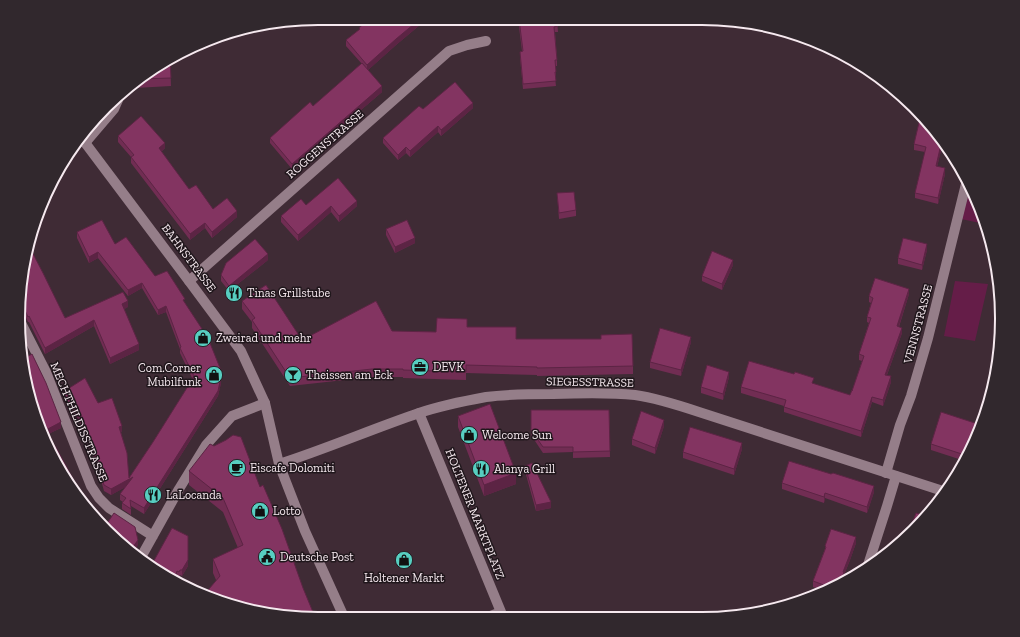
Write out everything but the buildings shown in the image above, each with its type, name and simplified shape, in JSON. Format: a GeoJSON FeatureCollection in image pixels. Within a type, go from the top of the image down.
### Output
{"type":"FeatureCollection","features":[{"type":"Feature","properties":{"kind":"street","name":"ROGGENSTRASSE"},"geometry":{"type":"LineString","coordinates":[[189,280],[449,51],[467,44],[486,41]]}},
{"type":"Feature","properties":{"kind":"street"},"geometry":{"type":"LineString","coordinates":[[98,125],[115,108]]}},
{"type":"Feature","properties":{"kind":"street","name":"BAHNSTRASSE"},"geometry":{"type":"LineString","coordinates":[[84,142],[241,351],[265,403],[279,464],[305,531],[342,612]]}},
{"type":"Feature","properties":{"kind":"street","name":"VENNSTRASSE"},"geometry":{"type":"LineString","coordinates":[[886,473],[928,338],[965,189]]}},
{"type":"Feature","properties":{"kind":"street","name":"MECHTHILDISSTRASSE"},"geometry":{"type":"LineString","coordinates":[[26,332],[46,372],[90,486],[98,498],[109,508],[153,536]]}},
{"type":"Feature","properties":{"kind":"street","name":"SIEGESSTRASSE"},"geometry":{"type":"LineString","coordinates":[[279,464],[419,413],[456,403],[487,397],[577,393],[636,395],[667,402],[699,412],[940,490]]}},
{"type":"Feature","properties":{"kind":"street"},"geometry":{"type":"LineString","coordinates":[[143,553],[206,445],[232,416],[265,403]]}},
{"type":"Feature","properties":{"kind":"street","name":"HOLTENER MARKTPLATZ"},"geometry":{"type":"LineString","coordinates":[[419,413],[501,612]]}},
{"type":"Feature","properties":{"kind":"street"},"geometry":{"type":"LineString","coordinates":[[870,559],[896,476]]}},
{"type":"Feature","properties":{"kind":"shaded area"},"geometry":{"type":"Polygon","coordinates":[[[967,193],[979,223],[961,219],[967,193]]]}},
{"type":"Feature","properties":{"kind":"shaded area"},"geometry":{"type":"Polygon","coordinates":[[[955,281],[988,284],[975,341],[944,336],[955,281]]]}},
{"type":"Feature","properties":{"kind":"place","name":"Tinas Grillstube"},"geometry":{"type":"Point","coordinates":[234,293]}},
{"type":"Feature","properties":{"kind":"place","name":"Zweirad und mehr"},"geometry":{"type":"Point","coordinates":[203,338]}},
{"type":"Feature","properties":{"kind":"place","name":"DEVK"},"geometry":{"type":"Point","coordinates":[420,367]}},
{"type":"Feature","properties":{"kind":"place","name":"Com.Corner Mubilfunk"},"geometry":{"type":"Point","coordinates":[214,375]}},
{"type":"Feature","properties":{"kind":"place","name":"Theissen am Eck"},"geometry":{"type":"Point","coordinates":[293,375]}},
{"type":"Feature","properties":{"kind":"place","name":"Welcome Sun"},"geometry":{"type":"Point","coordinates":[469,435]}},
{"type":"Feature","properties":{"kind":"place","name":"Eiscafe Dolomiti"},"geometry":{"type":"Point","coordinates":[237,468]}},
{"type":"Feature","properties":{"kind":"place","name":"Alanya Grill"},"geometry":{"type":"Point","coordinates":[481,469]}},
{"type":"Feature","properties":{"kind":"place","name":"LaLocanda"},"geometry":{"type":"Point","coordinates":[153,495]}},
{"type":"Feature","properties":{"kind":"place","name":"Lotto"},"geometry":{"type":"Point","coordinates":[260,511]}},
{"type":"Feature","properties":{"kind":"place","name":"Deutsche Post"},"geometry":{"type":"Point","coordinates":[267,557]}},
{"type":"Feature","properties":{"kind":"place","name":"Holtener Markt"},"geometry":{"type":"Point","coordinates":[404,560]}}]}
